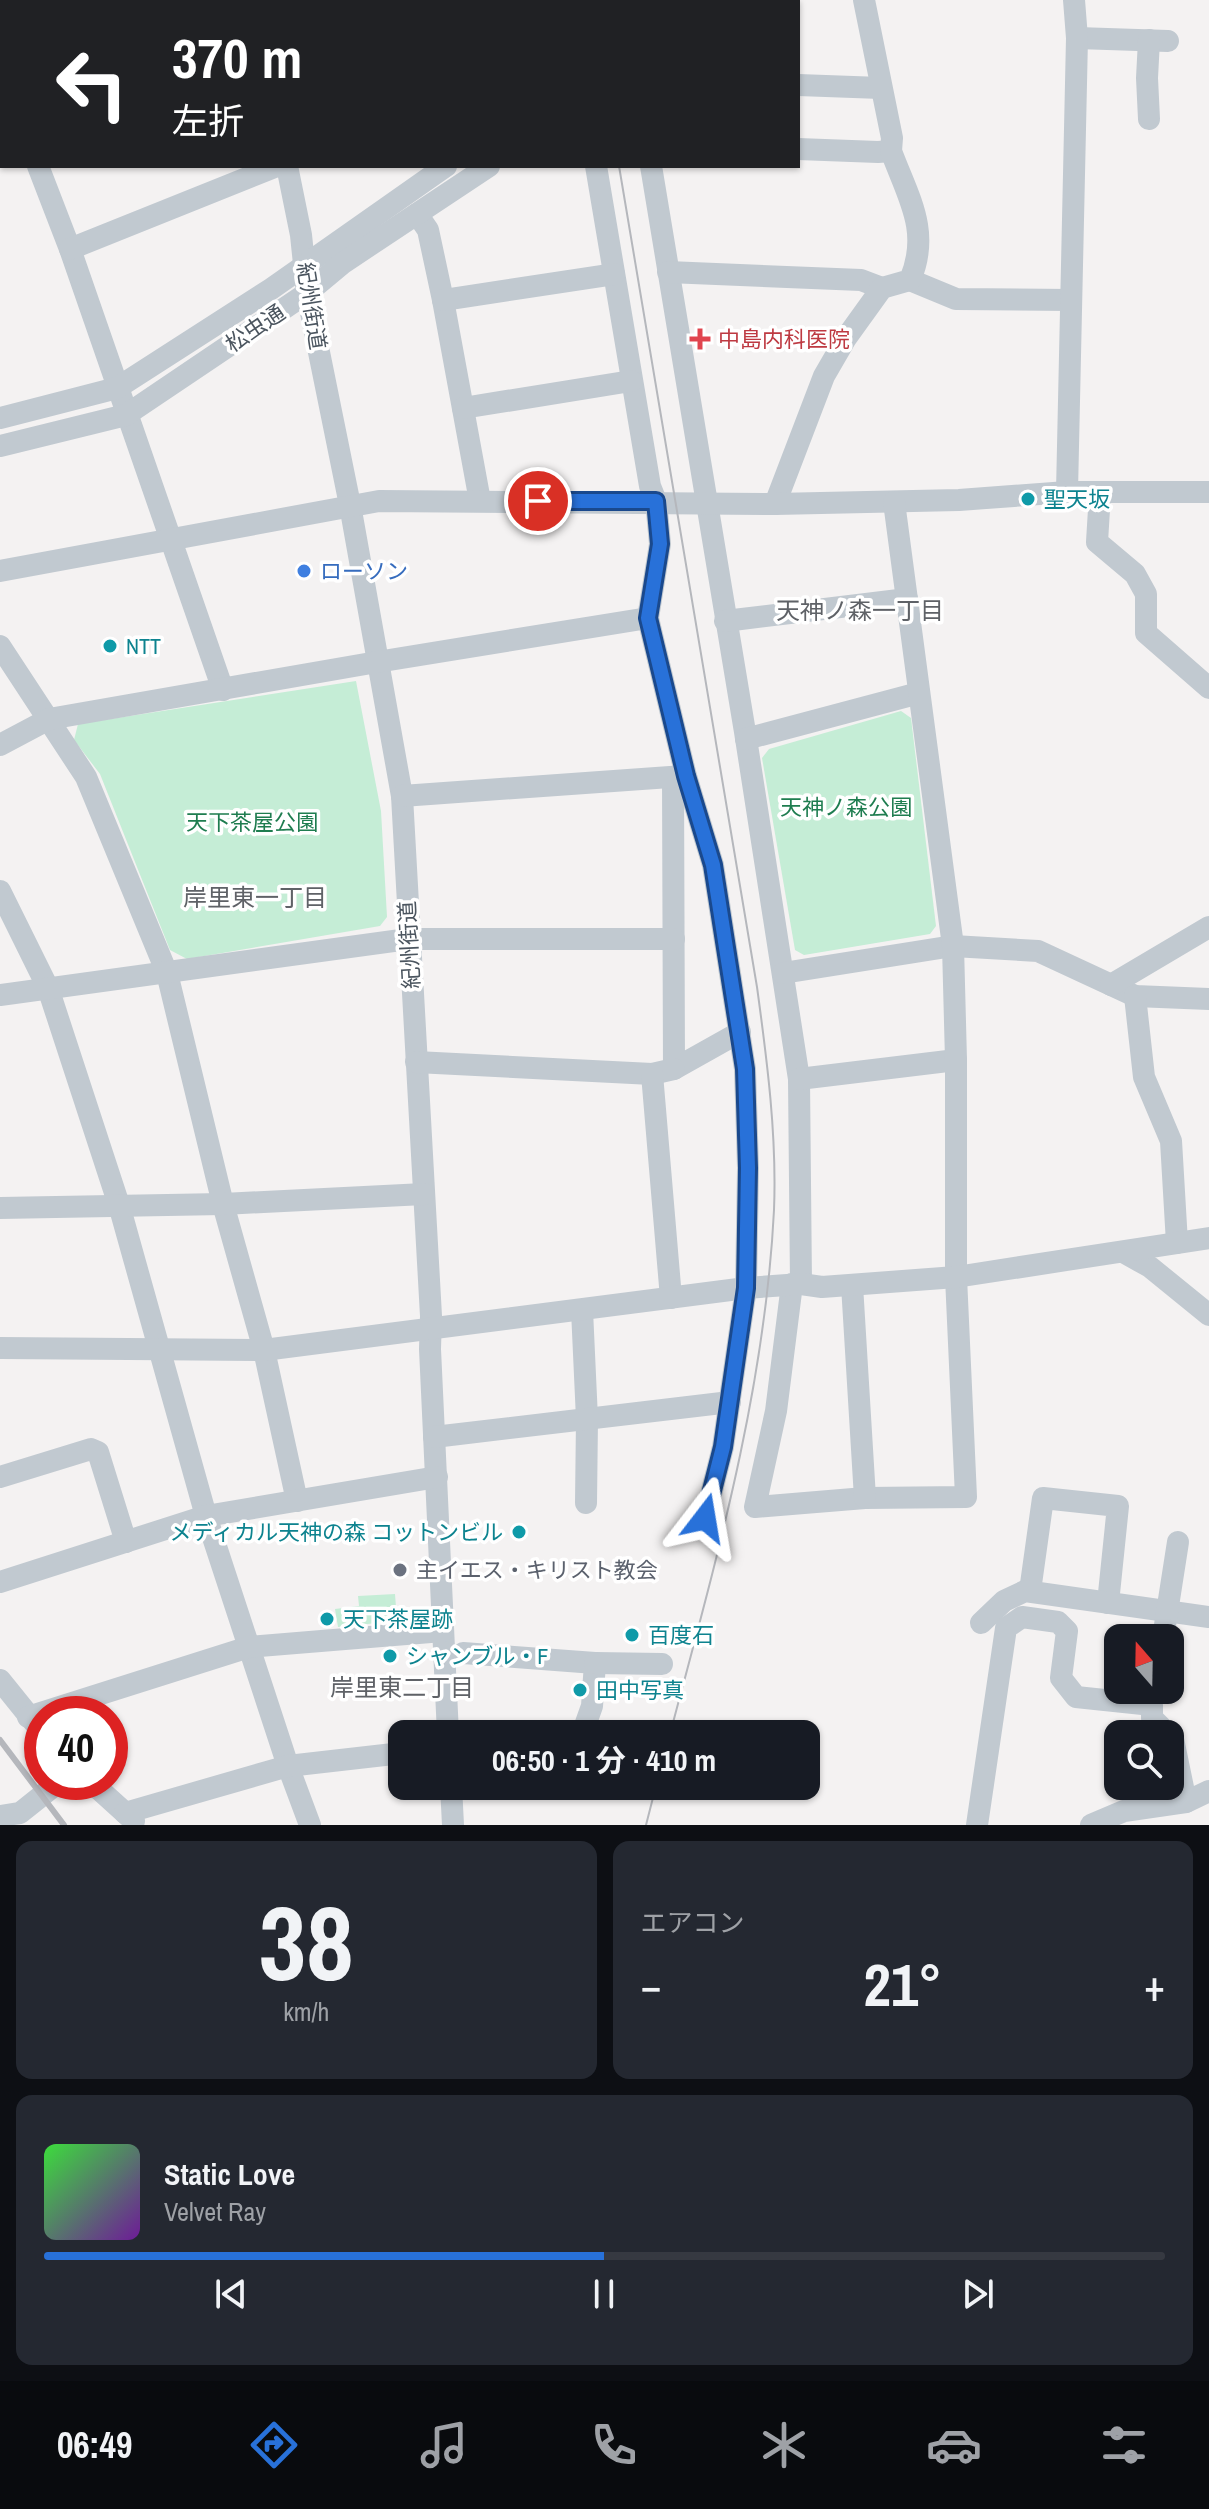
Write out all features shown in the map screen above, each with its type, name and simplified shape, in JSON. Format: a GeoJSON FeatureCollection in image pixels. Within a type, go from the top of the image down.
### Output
{"type":"FeatureCollection","features":[{"type":"Feature","properties":{"kind":"street"},"geometry":{"type":"LineString","coordinates":[[864,0],[892,138],[891,151],[919,228],[919,255],[910,280]]}},
{"type":"Feature","properties":{"kind":"street"},"geometry":{"type":"LineString","coordinates":[[1067,492],[1077,38],[1074,0]]}},
{"type":"Feature","properties":{"kind":"street"},"geometry":{"type":"LineString","coordinates":[[1077,38],[1158,40],[1147,78],[1149,119]]}},
{"type":"Feature","properties":{"kind":"street"},"geometry":{"type":"LineString","coordinates":[[800,85],[881,88]]}},
{"type":"Feature","properties":{"kind":"street"},"geometry":{"type":"LineString","coordinates":[[800,149],[891,151]]}},
{"type":"Feature","properties":{"kind":"street"},"geometry":{"type":"LineString","coordinates":[[39,168],[70,249],[223,690]]}},
{"type":"Feature","properties":{"kind":"street"},"geometry":{"type":"LineString","coordinates":[[70,249],[272,168]]}},
{"type":"Feature","properties":{"kind":"street","name":"紀州街道"},"geometry":{"type":"LineString","coordinates":[[287,168],[305,263],[307,293],[350,505],[402,796],[431,1316],[429,1330],[447,1720]]}},
{"type":"Feature","properties":{"kind":"street","name":"松虫通"},"geometry":{"type":"LineString","coordinates":[[0,446],[126,415],[307,293],[343,263],[486,168]]}},
{"type":"Feature","properties":{"kind":"street"},"geometry":{"type":"LineString","coordinates":[[596,168],[631,381],[650,486],[656,501],[660,544],[648,618],[679,777],[713,865],[745,1069],[748,1168],[746,1288],[723,1447],[705,1518]]}},
{"type":"Feature","properties":{"kind":"street"},"geometry":{"type":"LineString","coordinates":[[651,168],[799,1079],[797,1284],[776,1411],[755,1507],[865,1498],[966,1497],[956,1277],[953,946],[894,502]]}},
{"type":"Feature","properties":{"kind":"street","name":"松虫通"},"geometry":{"type":"LineString","coordinates":[[0,418],[117,388],[271,289],[421,173]]}},
{"type":"Feature","properties":{"kind":"street"},"geometry":{"type":"LineString","coordinates":[[417,214],[428,230],[480,501]]}},
{"type":"Feature","properties":{"kind":"street"},"geometry":{"type":"LineString","coordinates":[[668,272],[861,280],[882,288],[910,280],[956,299],[1071,300]]}},
{"type":"Feature","properties":{"kind":"street"},"geometry":{"type":"LineString","coordinates":[[443,300],[614,274]]}},
{"type":"Feature","properties":{"kind":"street"},"geometry":{"type":"LineString","coordinates":[[775,504],[824,376],[846,338],[882,288]]}},
{"type":"Feature","properties":{"kind":"street"},"geometry":{"type":"LineString","coordinates":[[463,408],[631,381]]}},
{"type":"Feature","properties":{"kind":"street"},"geometry":{"type":"LineString","coordinates":[[0,571],[379,501],[775,504],[959,500],[1067,492],[1209,492]]}},
{"type":"Feature","properties":{"kind":"street"},"geometry":{"type":"LineString","coordinates":[[1100,493],[1097,542],[1135,574],[1146,594],[1146,633],[1209,688]]}},
{"type":"Feature","properties":{"kind":"street"},"geometry":{"type":"LineString","coordinates":[[725,621],[907,599]]}},
{"type":"Feature","properties":{"kind":"street"},"geometry":{"type":"LineString","coordinates":[[0,745],[49,719],[648,618]]}},
{"type":"Feature","properties":{"kind":"street"},"geometry":{"type":"LineString","coordinates":[[0,646],[86,777],[167,973],[223,1204],[264,1350],[297,1501]]}},
{"type":"Feature","properties":{"kind":"street"},"geometry":{"type":"LineString","coordinates":[[746,739],[919,693]]}},
{"type":"Feature","properties":{"kind":"street"},"geometry":{"type":"LineString","coordinates":[[402,796],[679,777]]}},
{"type":"Feature","properties":{"kind":"street"},"geometry":{"type":"LineString","coordinates":[[674,1069],[679,777]]}},
{"type":"Feature","properties":{"kind":"street"},"geometry":{"type":"LineString","coordinates":[[0,891],[48,988],[119,1205],[206,1516],[310,1825]]}},
{"type":"Feature","properties":{"kind":"street"},"geometry":{"type":"LineString","coordinates":[[1111,985],[1209,927]]}},
{"type":"Feature","properties":{"kind":"street"},"geometry":{"type":"LineString","coordinates":[[0,995],[408,939],[674,939]]}},
{"type":"Feature","properties":{"kind":"street"},"geometry":{"type":"LineString","coordinates":[[783,973],[953,946],[1038,951],[1135,996],[1209,999]]}},
{"type":"Feature","properties":{"kind":"street"},"geometry":{"type":"LineString","coordinates":[[1135,996],[1144,1077],[1171,1141],[1177,1243]]}},
{"type":"Feature","properties":{"kind":"street"},"geometry":{"type":"LineString","coordinates":[[416,1062],[652,1074],[674,1069],[740,1032]]}},
{"type":"Feature","properties":{"kind":"street"},"geometry":{"type":"LineString","coordinates":[[799,1079],[956,1060]]}},
{"type":"Feature","properties":{"kind":"street"},"geometry":{"type":"LineString","coordinates":[[652,1074],[671,1298]]}},
{"type":"Feature","properties":{"kind":"street"},"geometry":{"type":"LineString","coordinates":[[0,1208],[223,1204],[424,1194]]}},
{"type":"Feature","properties":{"kind":"street"},"geometry":{"type":"LineString","coordinates":[[0,1348],[264,1350],[746,1288],[797,1284],[822,1287],[956,1277],[1209,1238]]}},
{"type":"Feature","properties":{"kind":"street"},"geometry":{"type":"LineString","coordinates":[[1123,1252],[1150,1267],[1209,1315]]}},
{"type":"Feature","properties":{"kind":"street"},"geometry":{"type":"LineString","coordinates":[[852,1285],[865,1498]]}},
{"type":"Feature","properties":{"kind":"street"},"geometry":{"type":"LineString","coordinates":[[582,1310],[587,1419],[586,1503]]}},
{"type":"Feature","properties":{"kind":"street"},"geometry":{"type":"LineString","coordinates":[[434,1437],[730,1402]]}},
{"type":"Feature","properties":{"kind":"street"},"geometry":{"type":"LineString","coordinates":[[0,1477],[91,1449],[98,1452],[126,1542]]}},
{"type":"Feature","properties":{"kind":"street"},"geometry":{"type":"LineString","coordinates":[[0,1582],[206,1516],[437,1477]]}},
{"type":"Feature","properties":{"kind":"street"},"geometry":{"type":"LineString","coordinates":[[1030,1591],[1043,1498],[1118,1506],[1108,1603]]}},
{"type":"Feature","properties":{"kind":"street"},"geometry":{"type":"LineString","coordinates":[[1166,1624],[1178,1542]]}},
{"type":"Feature","properties":{"kind":"street"},"geometry":{"type":"LineString","coordinates":[[981,1623],[1004,1601],[1025,1591],[1209,1617]]}},
{"type":"Feature","properties":{"kind":"street"},"geometry":{"type":"LineString","coordinates":[[977,1825],[1006,1628],[1022,1617],[1058,1622],[1067,1631],[1061,1678],[1076,1697],[1104,1697]]}},
{"type":"Feature","properties":{"kind":"street"},"geometry":{"type":"LineString","coordinates":[[113,1696],[249,1647],[443,1631]]}},
{"type":"Feature","properties":{"kind":"street"},"geometry":{"type":"LineString","coordinates":[[463,1653],[595,1663],[662,1664]]}},
{"type":"Feature","properties":{"kind":"street"},"geometry":{"type":"LineString","coordinates":[[587,1720],[592,1706],[595,1663]]}},
{"type":"Feature","properties":{"kind":"street"},"geometry":{"type":"LineString","coordinates":[[0,1680],[24,1710]]}},
{"type":"Feature","properties":{"kind":"street"},"geometry":{"type":"LineString","coordinates":[[111,1800],[132,1819],[288,1766],[388,1755]]}},
{"type":"Feature","properties":{"kind":"street"},"geometry":{"type":"LineString","coordinates":[[1091,1825],[1124,1811],[1186,1802],[1209,1791]]}},
{"type":"Feature","properties":{"kind":"street"},"geometry":{"type":"LineString","coordinates":[[1184,1792],[1186,1802]]}},
{"type":"Feature","properties":{"kind":"street"},"geometry":{"type":"LineString","coordinates":[[0,1816],[20,1813],[36,1800]]}},
{"type":"Feature","properties":{"kind":"street"},"geometry":{"type":"LineString","coordinates":[[452,1800],[453,1825]]}},
{"type":"Feature","properties":{"kind":"green space","name":"天下茶屋公園"},"geometry":{"type":"Polygon","coordinates":[[[356,681],[381,811],[387,917],[380,926],[187,959],[170,950],[100,774],[74,740],[78,724],[356,681]]]}},
{"type":"Feature","properties":{"kind":"green space","name":"天神ノ森公園"},"geometry":{"type":"Polygon","coordinates":[[[901,711],[911,718],[936,926],[930,934],[804,955],[795,950],[762,758],[769,749],[901,711]]]}},
{"type":"Feature","properties":{"kind":"green space"},"geometry":{"type":"Polygon","coordinates":[[[395,1594],[397,1621],[338,1627],[335,1609],[359,1606],[358,1596],[395,1594]]]}},
{"type":"Feature","properties":{"kind":"tram line"},"geometry":{"type":"LineString","coordinates":[[619,168],[757,987],[768,1070],[774,1154],[769,1277],[749,1409],[721,1540],[674,1720]]}},
{"type":"Feature","properties":{"kind":"tram line"},"geometry":{"type":"LineString","coordinates":[[646,1825],[652,1800]]}},
{"type":"Feature","properties":{"kind":"railway"},"geometry":{"type":"LineString","coordinates":[[0,1740],[64,1825]]}},
{"type":"Feature","properties":{"kind":"place","name":"中島内科医院"},"geometry":{"type":"Point","coordinates":[700,339]}},
{"type":"Feature","properties":{"kind":"place","name":"聖天坂"},"geometry":{"type":"Point","coordinates":[1028,499]}},
{"type":"Feature","properties":{"kind":"place","name":"ローソン"},"geometry":{"type":"Point","coordinates":[304,571]}},
{"type":"Feature","properties":{"kind":"place","name":"NTT"},"geometry":{"type":"Point","coordinates":[110,646]}},
{"type":"Feature","properties":{"kind":"place","name":"メディカル天神の森 コットンビル"},"geometry":{"type":"Point","coordinates":[519,1532]}},
{"type":"Feature","properties":{"kind":"place","name":"主イエス・キリスト教会"},"geometry":{"type":"Point","coordinates":[400,1570]}},
{"type":"Feature","properties":{"kind":"place","name":"天下茶屋跡"},"geometry":{"type":"Point","coordinates":[327,1619]}},
{"type":"Feature","properties":{"kind":"place","name":"百度石"},"geometry":{"type":"Point","coordinates":[632,1635]}},
{"type":"Feature","properties":{"kind":"place","name":"シャンブル・F"},"geometry":{"type":"Point","coordinates":[390,1656]}},
{"type":"Feature","properties":{"kind":"place","name":"田中写真"},"geometry":{"type":"Point","coordinates":[580,1690]}},
{"type":"Feature","properties":{"kind":"district","name":"天神ノ森一丁目"},"geometry":{"type":"Point","coordinates":[860,610]}},
{"type":"Feature","properties":{"kind":"district","name":"岸里東一丁目"},"geometry":{"type":"Point","coordinates":[255,897]}},
{"type":"Feature","properties":{"kind":"district","name":"岸里東二丁目"},"geometry":{"type":"Point","coordinates":[402,1687]}},
{"type":"Feature","properties":{"kind":"route"},"geometry":{"type":"LineString","coordinates":[[538,501],[656,501],[660,544],[648,618],[686,776],[713,865],[745,1069],[748,1168],[746,1288],[723,1447],[705,1518]]}}]}
